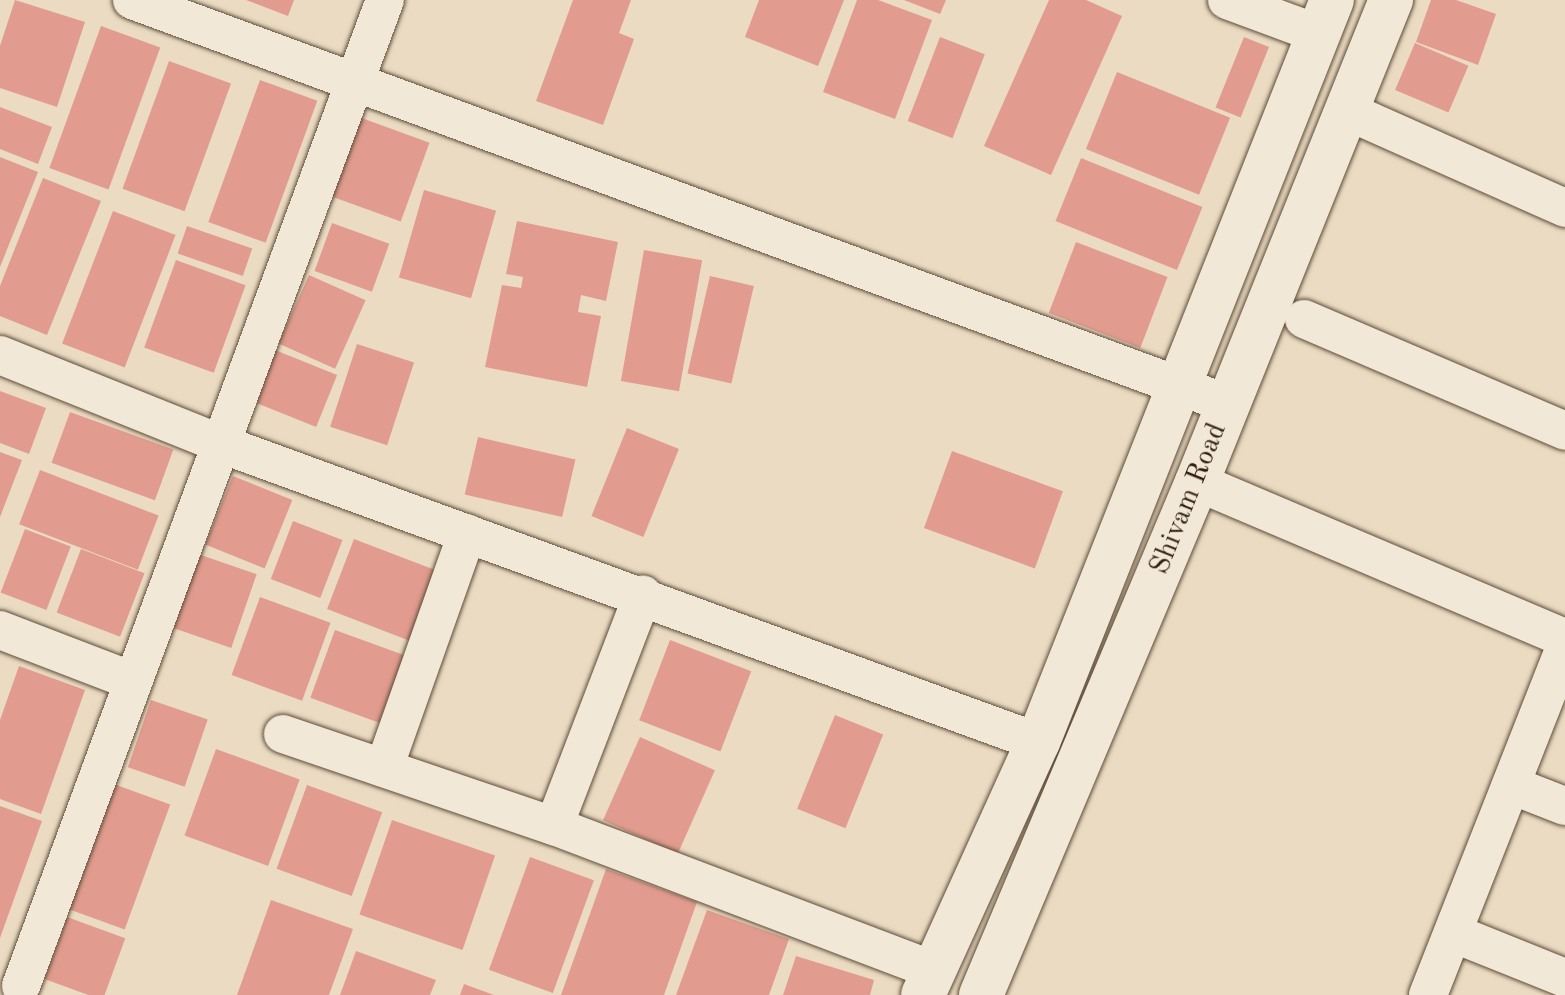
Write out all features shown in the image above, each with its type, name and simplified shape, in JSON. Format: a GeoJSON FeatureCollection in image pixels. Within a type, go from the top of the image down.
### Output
{"type":"FeatureCollection","features":[{"type":"Feature","properties":{"kind":"main road","name":"Shivam Road"},"geometry":{"type":"LineString","coordinates":[[981,995],[1197,482],[1391,0]]}},
{"type":"Feature","properties":{"kind":"main road","name":"Shivam Road"},"geometry":{"type":"LineString","coordinates":[[929,983],[1038,742],[1325,17]]}},
{"type":"Feature","properties":{"kind":"street"},"geometry":{"type":"LineString","coordinates":[[132,0],[1228,404]]}},
{"type":"Feature","properties":{"kind":"street"},"geometry":{"type":"LineString","coordinates":[[22,986],[385,0]]}},
{"type":"Feature","properties":{"kind":"street"},"geometry":{"type":"LineString","coordinates":[[1227,0],[1325,17]]}},
{"type":"Feature","properties":{"kind":"street"},"geometry":{"type":"LineString","coordinates":[[1345,110],[1562,199]]}},
{"type":"Feature","properties":{"kind":"street"},"geometry":{"type":"LineString","coordinates":[[1304,319],[1565,431]]}},
{"type":"Feature","properties":{"kind":"street"},"geometry":{"type":"LineString","coordinates":[[0,355],[221,444],[643,594],[1038,742]]}},
{"type":"Feature","properties":{"kind":"street"},"geometry":{"type":"LineString","coordinates":[[1197,482],[1565,638]]}},
{"type":"Feature","properties":{"kind":"street"},"geometry":{"type":"LineString","coordinates":[[384,768],[467,533]]}},
{"type":"Feature","properties":{"kind":"street"},"geometry":{"type":"LineString","coordinates":[[554,826],[643,594]]}},
{"type":"Feature","properties":{"kind":"street"},"geometry":{"type":"LineString","coordinates":[[0,630],[133,681]]}},
{"type":"Feature","properties":{"kind":"street"},"geometry":{"type":"LineString","coordinates":[[1428,995],[1565,647]]}},
{"type":"Feature","properties":{"kind":"street"},"geometry":{"type":"LineString","coordinates":[[283,734],[554,826],[929,983]]}},
{"type":"Feature","properties":{"kind":"street"},"geometry":{"type":"LineString","coordinates":[[1511,785],[1565,806]]}},
{"type":"Feature","properties":{"kind":"street"},"geometry":{"type":"LineString","coordinates":[[1453,933],[1565,978]]}},
{"type":"Feature","properties":{"kind":"building"},"geometry":{"type":"Polygon","coordinates":[[[15,0],[85,22],[57,107],[0,88],[0,46],[15,0]]]}},
{"type":"Feature","properties":{"kind":"building"},"geometry":{"type":"Polygon","coordinates":[[[246,0],[294,0],[288,16],[246,0]]]}},
{"type":"Feature","properties":{"kind":"building"},"geometry":{"type":"Polygon","coordinates":[[[573,0],[631,0],[619,33],[634,39],[603,125],[536,101],[573,0]]]}},
{"type":"Feature","properties":{"kind":"building"},"geometry":{"type":"Polygon","coordinates":[[[759,0],[844,0],[818,66],[745,37],[759,0]]]}},
{"type":"Feature","properties":{"kind":"building"},"geometry":{"type":"Polygon","coordinates":[[[857,0],[878,0],[932,20],[895,119],[823,92],[857,0]]]}},
{"type":"Feature","properties":{"kind":"building"},"geometry":{"type":"Polygon","coordinates":[[[904,0],[946,0],[940,14],[904,0]]]}},
{"type":"Feature","properties":{"kind":"building"},"geometry":{"type":"Polygon","coordinates":[[[1049,0],[1086,0],[1122,16],[1051,175],[984,146],[1049,0]]]}},
{"type":"Feature","properties":{"kind":"building"},"geometry":{"type":"Polygon","coordinates":[[[1431,0],[1456,0],[1496,14],[1478,65],[1416,42],[1431,0]]]}},
{"type":"Feature","properties":{"kind":"building"},"geometry":{"type":"Polygon","coordinates":[[[101,26],[160,48],[109,189],[49,168],[101,26]]]}},
{"type":"Feature","properties":{"kind":"building"},"geometry":{"type":"Polygon","coordinates":[[[940,37],[985,54],[953,138],[908,121],[940,37]]]}},
{"type":"Feature","properties":{"kind":"building"},"geometry":{"type":"Polygon","coordinates":[[[1244,37],[1269,47],[1241,118],[1216,107],[1244,37]]]}},
{"type":"Feature","properties":{"kind":"building"},"geometry":{"type":"Polygon","coordinates":[[[1415,43],[1468,66],[1448,113],[1395,90],[1415,43]]]}},
{"type":"Feature","properties":{"kind":"building"},"geometry":{"type":"Polygon","coordinates":[[[169,61],[231,84],[185,211],[122,189],[169,61]]]}},
{"type":"Feature","properties":{"kind":"building"},"geometry":{"type":"Polygon","coordinates":[[[1117,72],[1230,118],[1199,195],[1086,149],[1117,72]]]}},
{"type":"Feature","properties":{"kind":"building"},"geometry":{"type":"Polygon","coordinates":[[[260,80],[317,101],[266,243],[208,222],[260,80]]]}},
{"type":"Feature","properties":{"kind":"building"},"geometry":{"type":"Polygon","coordinates":[[[0,107],[52,127],[38,164],[0,149],[0,107]]]}},
{"type":"Feature","properties":{"kind":"building"},"geometry":{"type":"Polygon","coordinates":[[[359,117],[429,143],[401,222],[330,196],[359,117]]]}},
{"type":"Feature","properties":{"kind":"building"},"geometry":{"type":"Polygon","coordinates":[[[0,157],[38,172],[0,267],[0,157]]]}},
{"type":"Feature","properties":{"kind":"building"},"geometry":{"type":"Polygon","coordinates":[[[1081,158],[1202,207],[1177,270],[1056,221],[1081,158]]]}},
{"type":"Feature","properties":{"kind":"building"},"geometry":{"type":"Polygon","coordinates":[[[43,178],[101,201],[47,335],[0,316],[0,286],[43,178]]]}},
{"type":"Feature","properties":{"kind":"building"},"geometry":{"type":"Polygon","coordinates":[[[424,190],[496,211],[471,298],[399,277],[424,190]]]}},
{"type":"Feature","properties":{"kind":"building"},"geometry":{"type":"Polygon","coordinates":[[[113,211],[176,235],[125,368],[62,344],[113,211]]]}},
{"type":"Feature","properties":{"kind":"building"},"geometry":{"type":"Polygon","coordinates":[[[517,221],[618,242],[606,301],[581,295],[578,312],[601,316],[587,387],[485,367],[502,285],[521,288],[523,277],[506,274],[517,221]]]}},
{"type":"Feature","properties":{"kind":"building"},"geometry":{"type":"Polygon","coordinates":[[[332,223],[389,244],[372,292],[315,271],[332,223]]]}},
{"type":"Feature","properties":{"kind":"building"},"geometry":{"type":"Polygon","coordinates":[[[187,226],[252,248],[243,276],[178,253],[187,226]]]}},
{"type":"Feature","properties":{"kind":"building"},"geometry":{"type":"Polygon","coordinates":[[[1076,242],[1167,277],[1140,348],[1049,313],[1076,242]]]}},
{"type":"Feature","properties":{"kind":"building"},"geometry":{"type":"Polygon","coordinates":[[[644,250],[702,260],[679,391],[621,381],[644,250]]]}},
{"type":"Feature","properties":{"kind":"building"},"geometry":{"type":"Polygon","coordinates":[[[176,260],[246,285],[214,373],[144,347],[176,260]]]}},
{"type":"Feature","properties":{"kind":"building"},"geometry":{"type":"Polygon","coordinates":[[[309,275],[366,300],[335,369],[278,344],[309,275]]]}},
{"type":"Feature","properties":{"kind":"building"},"geometry":{"type":"Polygon","coordinates":[[[710,276],[754,286],[731,384],[688,373],[710,276]]]}},
{"type":"Feature","properties":{"kind":"building"},"geometry":{"type":"Polygon","coordinates":[[[357,344],[414,363],[387,445],[330,427],[357,344]]]}},
{"type":"Feature","properties":{"kind":"building"},"geometry":{"type":"Polygon","coordinates":[[[275,350],[337,375],[316,427],[254,402],[275,350]]]}},
{"type":"Feature","properties":{"kind":"building"},"geometry":{"type":"Polygon","coordinates":[[[0,391],[46,408],[29,454],[0,443],[0,391]]]}},
{"type":"Feature","properties":{"kind":"building"},"geometry":{"type":"Polygon","coordinates":[[[70,412],[173,450],[155,500],[52,463],[70,412]]]}},
{"type":"Feature","properties":{"kind":"building"},"geometry":{"type":"Polygon","coordinates":[[[627,428],[679,449],[643,537],[591,516],[627,428]]]}},
{"type":"Feature","properties":{"kind":"building"},"geometry":{"type":"Polygon","coordinates":[[[478,437],[575,459],[562,517],[465,494],[478,437]]]}},
{"type":"Feature","properties":{"kind":"building"},"geometry":{"type":"Polygon","coordinates":[[[952,451],[1063,491],[1035,568],[924,528],[952,451]]]}},
{"type":"Feature","properties":{"kind":"building"},"geometry":{"type":"Polygon","coordinates":[[[0,452],[22,460],[0,517],[0,452]]]}},
{"type":"Feature","properties":{"kind":"building"},"geometry":{"type":"Polygon","coordinates":[[[40,470],[159,516],[138,570],[19,524],[40,470]]]}},
{"type":"Feature","properties":{"kind":"building"},"geometry":{"type":"Polygon","coordinates":[[[233,476],[292,500],[265,569],[205,545],[233,476]]]}},
{"type":"Feature","properties":{"kind":"building"},"geometry":{"type":"Polygon","coordinates":[[[293,521],[342,540],[320,598],[271,579],[293,521]]]}},
{"type":"Feature","properties":{"kind":"building"},"geometry":{"type":"Polygon","coordinates":[[[25,529],[71,547],[46,610],[1,592],[25,529]]]}},
{"type":"Feature","properties":{"kind":"building"},"geometry":{"type":"Polygon","coordinates":[[[354,539],[439,572],[412,642],[327,609],[354,539]]]}},
{"type":"Feature","properties":{"kind":"building"},"geometry":{"type":"Polygon","coordinates":[[[81,549],[144,573],[120,637],[57,612],[81,549]]]}},
{"type":"Feature","properties":{"kind":"building"},"geometry":{"type":"Polygon","coordinates":[[[198,554],[257,574],[231,648],[173,628],[198,554]]]}},
{"type":"Feature","properties":{"kind":"building"},"geometry":{"type":"Polygon","coordinates":[[[260,597],[330,623],[302,701],[232,675],[260,597]]]}},
{"type":"Feature","properties":{"kind":"building"},"geometry":{"type":"Polygon","coordinates":[[[335,630],[412,658],[387,726],[310,698],[335,630]]]}},
{"type":"Feature","properties":{"kind":"building"},"geometry":{"type":"Polygon","coordinates":[[[670,640],[751,671],[720,751],[639,720],[670,640]]]}},
{"type":"Feature","properties":{"kind":"building"},"geometry":{"type":"Polygon","coordinates":[[[19,666],[85,690],[41,814],[0,799],[0,720],[19,666]]]}},
{"type":"Feature","properties":{"kind":"building"},"geometry":{"type":"Polygon","coordinates":[[[151,700],[208,720],[185,787],[128,767],[151,700]]]}},
{"type":"Feature","properties":{"kind":"building"},"geometry":{"type":"Polygon","coordinates":[[[835,715],[883,734],[845,828],[797,809],[835,715]]]}},
{"type":"Feature","properties":{"kind":"building"},"geometry":{"type":"Polygon","coordinates":[[[640,737],[715,770],[678,853],[603,820],[640,737]]]}},
{"type":"Feature","properties":{"kind":"building"},"geometry":{"type":"Polygon","coordinates":[[[216,749],[300,779],[268,866],[185,835],[216,749]]]}},
{"type":"Feature","properties":{"kind":"building"},"geometry":{"type":"Polygon","coordinates":[[[111,783],[170,805],[125,930],[66,908],[111,783]]]}},
{"type":"Feature","properties":{"kind":"building"},"geometry":{"type":"Polygon","coordinates":[[[307,785],[382,812],[352,896],[277,869],[307,785]]]}},
{"type":"Feature","properties":{"kind":"building"},"geometry":{"type":"Polygon","coordinates":[[[0,806],[42,821],[0,938],[0,806]]]}},
{"type":"Feature","properties":{"kind":"building"},"geometry":{"type":"Polygon","coordinates":[[[392,820],[495,855],[463,950],[359,915],[392,820]]]}},
{"type":"Feature","properties":{"kind":"building"},"geometry":{"type":"Polygon","coordinates":[[[530,857],[594,880],[553,993],[489,970],[530,857]]]}},
{"type":"Feature","properties":{"kind":"building"},"geometry":{"type":"Polygon","coordinates":[[[606,869],[697,902],[664,995],[561,995],[606,869]]]}},
{"type":"Feature","properties":{"kind":"building"},"geometry":{"type":"Polygon","coordinates":[[[271,900],[353,929],[329,995],[237,995],[271,900]]]}},
{"type":"Feature","properties":{"kind":"building"},"geometry":{"type":"Polygon","coordinates":[[[707,910],[789,939],[769,995],[676,995],[707,910]]]}},
{"type":"Feature","properties":{"kind":"building"},"geometry":{"type":"Polygon","coordinates":[[[67,917],[125,938],[105,995],[88,995],[44,979],[67,917]]]}},
{"type":"Feature","properties":{"kind":"building"},"geometry":{"type":"Polygon","coordinates":[[[356,951],[436,980],[430,995],[340,995],[356,951]]]}},
{"type":"Feature","properties":{"kind":"building"},"geometry":{"type":"Polygon","coordinates":[[[796,956],[874,980],[870,995],[783,995],[796,956]]]}},
{"type":"Feature","properties":{"kind":"building"},"geometry":{"type":"Polygon","coordinates":[[[464,984],[494,995],[460,995],[464,984]]]}}]}
